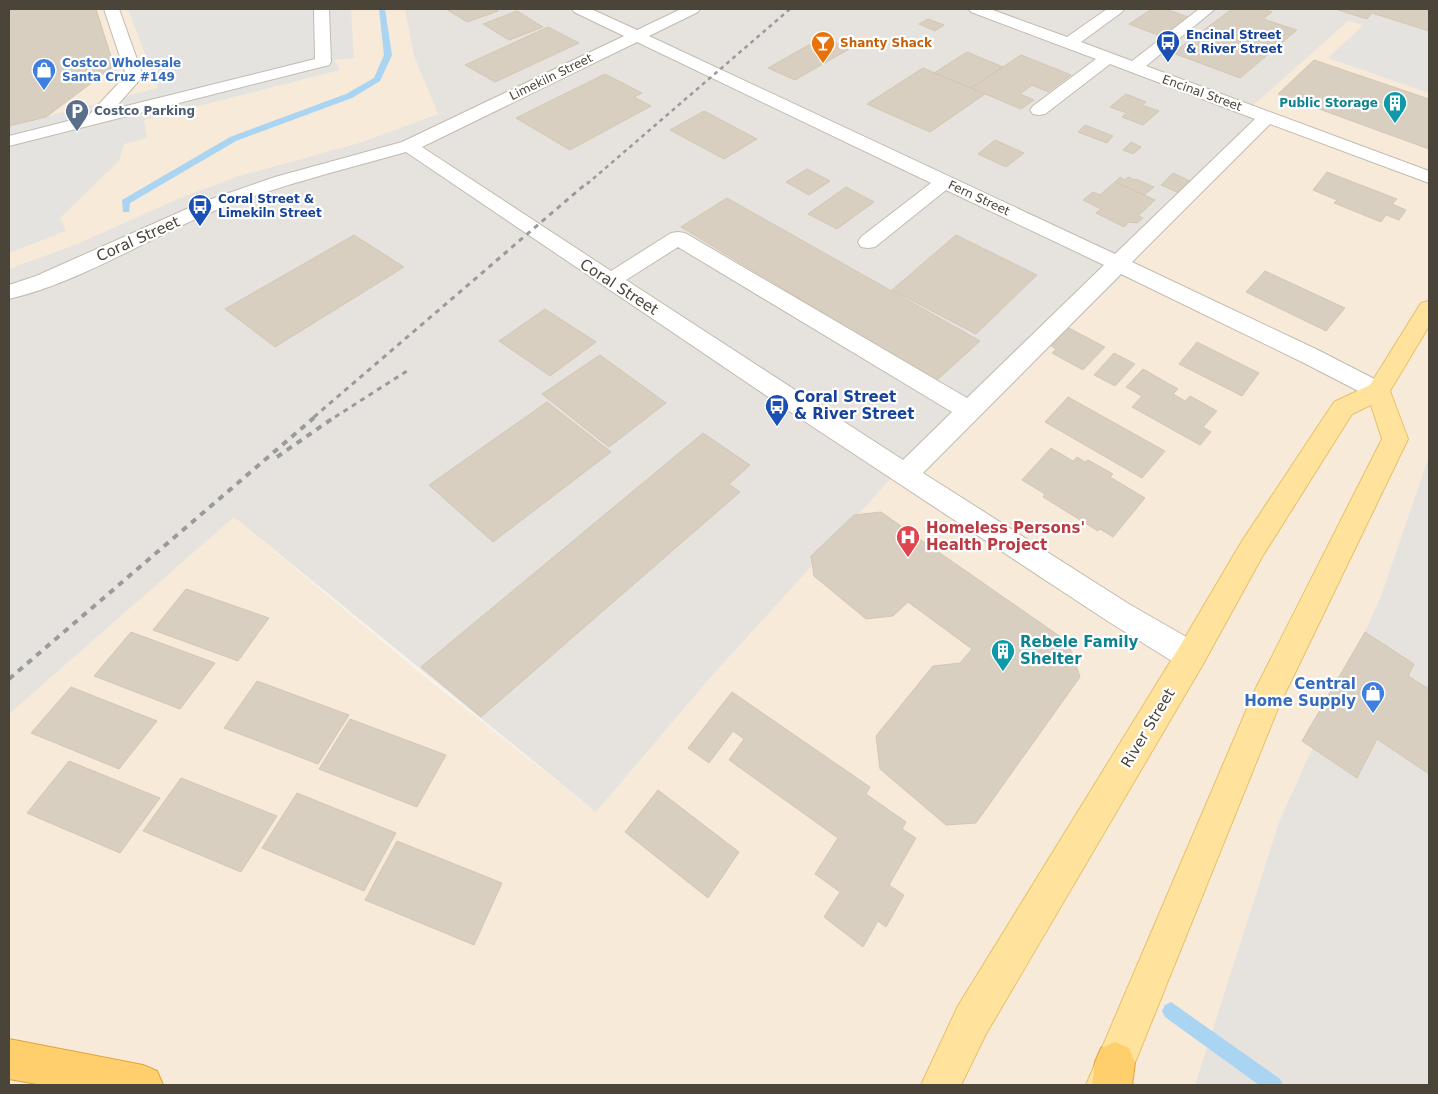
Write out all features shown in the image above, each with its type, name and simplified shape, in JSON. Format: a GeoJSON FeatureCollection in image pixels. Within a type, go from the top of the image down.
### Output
{"type":"FeatureCollection","features":[{"type":"Feature","properties":{"kind":"highway"},"geometry":{"type":"LineString","coordinates":[[9,1058],[143,1085]]}},
{"type":"Feature","properties":{"kind":"main road"},"geometry":{"type":"LineString","coordinates":[[1111,1078],[1266,700],[1395,439],[1378,391],[1429,308]]}},
{"type":"Feature","properties":{"kind":"main road","name":"River Street"},"geometry":{"type":"LineString","coordinates":[[941,1085],[972,1020],[1191,656],[1252,549],[1343,408],[1378,391]]}},
{"type":"Feature","properties":{"kind":"street"},"geometry":{"type":"LineString","coordinates":[[95,119],[135,76],[111,9]]}},
{"type":"Feature","properties":{"kind":"street"},"geometry":{"type":"LineString","coordinates":[[9,141],[322,62],[321,9]]}},
{"type":"Feature","properties":{"kind":"street","name":"Fern Street"},"geometry":{"type":"LineString","coordinates":[[579,9],[1118,264],[1310,356],[1378,391]]}},
{"type":"Feature","properties":{"kind":"street","name":"Limekiln Street"},"geometry":{"type":"LineString","coordinates":[[410,146],[693,9]]}},
{"type":"Feature","properties":{"kind":"street","name":"Encinal Street"},"geometry":{"type":"LineString","coordinates":[[976,9],[1429,178]]}},
{"type":"Feature","properties":{"kind":"street"},"geometry":{"type":"LineString","coordinates":[[1003,19],[1020,9]]}},
{"type":"Feature","properties":{"kind":"street"},"geometry":{"type":"LineString","coordinates":[[1133,68],[1208,9]]}},
{"type":"Feature","properties":{"kind":"street"},"geometry":{"type":"LineString","coordinates":[[1068,44],[1111,10]]}},
{"type":"Feature","properties":{"kind":"street"},"geometry":{"type":"LineString","coordinates":[[1039,110],[1108,58]]}},
{"type":"Feature","properties":{"kind":"street"},"geometry":{"type":"LineString","coordinates":[[905,474],[1267,118]]}},
{"type":"Feature","properties":{"kind":"street","name":"Coral Street"},"geometry":{"type":"LineString","coordinates":[[9,292],[44,281],[207,207],[282,181],[410,146],[610,281],[905,474],[1119,613],[1191,656]]}},
{"type":"Feature","properties":{"kind":"street"},"geometry":{"type":"LineString","coordinates":[[868,242],[944,182]]}},
{"type":"Feature","properties":{"kind":"street"},"geometry":{"type":"LineString","coordinates":[[610,281],[678,238],[970,410]]}},
{"type":"Feature","properties":{"kind":"shaded area"},"geometry":{"type":"Polygon","coordinates":[[[9,9],[405,9],[414,56],[438,114],[359,143],[239,176],[180,198],[77,244],[9,269],[9,9]]]}},
{"type":"Feature","properties":{"kind":"shaded area","name":"Costco Parking"},"geometry":{"type":"Polygon","coordinates":[[[128,9],[351,9],[354,58],[334,60],[340,70],[144,120],[147,138],[124,144],[119,161],[60,218],[66,231],[9,253],[9,126],[158,88],[128,9]]]}},
{"type":"Feature","properties":{"kind":"shaded area"},"geometry":{"type":"Polygon","coordinates":[[[405,9],[1429,9],[1429,44],[1348,21],[1248,110],[1272,121],[1121,269],[1126,272],[908,482],[895,474],[710,678],[596,812],[234,517],[9,714],[9,269],[77,244],[180,198],[239,176],[359,143],[438,114],[414,56],[405,9]]]}},
{"type":"Feature","properties":{"kind":"shaded area"},"geometry":{"type":"Polygon","coordinates":[[[1373,16],[1429,34],[1429,93],[1328,58],[1373,16]]]}},
{"type":"Feature","properties":{"kind":"shaded area"},"geometry":{"type":"Polygon","coordinates":[[[1348,21],[1429,44],[1429,456],[1381,596],[1279,822],[1195,1085],[9,1085],[9,714],[234,517],[425,677],[596,812],[710,678],[896,473],[1121,269],[1247,110],[1348,21]]]}},
{"type":"Feature","properties":{"kind":"shaded area"},"geometry":{"type":"Polygon","coordinates":[[[1429,456],[1429,1085],[1195,1085],[1279,822],[1381,596],[1429,456]]]}},
{"type":"Feature","properties":{"kind":"building","name":"Costco Wholesale Santa Cruz #149"},"geometry":{"type":"Polygon","coordinates":[[[9,9],[96,9],[114,66],[46,117],[9,126],[9,9]]]}},
{"type":"Feature","properties":{"kind":"building"},"geometry":{"type":"Polygon","coordinates":[[[446,9],[495,9],[498,11],[467,22],[446,9]]]}},
{"type":"Feature","properties":{"kind":"building"},"geometry":{"type":"Polygon","coordinates":[[[1152,9],[1165,9],[1191,18],[1163,37],[1129,24],[1152,9]]]}},
{"type":"Feature","properties":{"kind":"building"},"geometry":{"type":"Polygon","coordinates":[[[1232,9],[1263,9],[1272,12],[1263,19],[1297,30],[1240,78],[1173,53],[1232,9]]]}},
{"type":"Feature","properties":{"kind":"building"},"geometry":{"type":"Polygon","coordinates":[[[1335,9],[1429,9],[1429,31],[1372,13],[1367,19],[1335,9]]]}},
{"type":"Feature","properties":{"kind":"building"},"geometry":{"type":"Polygon","coordinates":[[[517,11],[543,27],[509,40],[483,24],[517,11]]]}},
{"type":"Feature","properties":{"kind":"building"},"geometry":{"type":"Polygon","coordinates":[[[928,19],[944,25],[935,31],[919,24],[928,19]]]}},
{"type":"Feature","properties":{"kind":"building"},"geometry":{"type":"Polygon","coordinates":[[[548,27],[579,43],[495,82],[465,65],[548,27]]]}},
{"type":"Feature","properties":{"kind":"building"},"geometry":{"type":"Polygon","coordinates":[[[823,37],[849,49],[795,80],[768,68],[823,37]]]}},
{"type":"Feature","properties":{"kind":"building"},"geometry":{"type":"Polygon","coordinates":[[[967,52],[1003,67],[971,88],[934,73],[967,52]]]}},
{"type":"Feature","properties":{"kind":"building"},"geometry":{"type":"Polygon","coordinates":[[[1021,55],[1071,75],[1048,92],[1032,85],[1020,94],[1034,100],[1021,109],[971,88],[1021,55]]]}},
{"type":"Feature","properties":{"kind":"building","name":"Public Storage"},"geometry":{"type":"Polygon","coordinates":[[[1314,60],[1429,99],[1429,149],[1278,94],[1314,60]]]}},
{"type":"Feature","properties":{"kind":"building"},"geometry":{"type":"Polygon","coordinates":[[[923,68],[985,94],[930,132],[867,104],[923,68]]]}},
{"type":"Feature","properties":{"kind":"building"},"geometry":{"type":"Polygon","coordinates":[[[605,74],[642,93],[634,97],[651,106],[570,150],[516,118],[605,74]]]}},
{"type":"Feature","properties":{"kind":"building"},"geometry":{"type":"Polygon","coordinates":[[[1126,94],[1146,102],[1142,105],[1159,111],[1143,125],[1122,117],[1127,113],[1110,107],[1126,94]]]}},
{"type":"Feature","properties":{"kind":"building"},"geometry":{"type":"Polygon","coordinates":[[[704,111],[757,139],[724,159],[670,130],[704,111]]]}},
{"type":"Feature","properties":{"kind":"building"},"geometry":{"type":"Polygon","coordinates":[[[1085,125],[1113,136],[1107,143],[1078,132],[1085,125]]]}},
{"type":"Feature","properties":{"kind":"building"},"geometry":{"type":"Polygon","coordinates":[[[995,140],[1024,153],[1006,167],[978,154],[995,140]]]}},
{"type":"Feature","properties":{"kind":"building"},"geometry":{"type":"Polygon","coordinates":[[[1131,142],[1141,147],[1133,154],[1123,150],[1131,142]]]}},
{"type":"Feature","properties":{"kind":"building"},"geometry":{"type":"Polygon","coordinates":[[[807,169],[830,181],[809,195],[786,182],[807,169]]]}},
{"type":"Feature","properties":{"kind":"building"},"geometry":{"type":"Polygon","coordinates":[[[1327,172],[1397,199],[1392,204],[1406,210],[1399,220],[1386,215],[1381,222],[1334,203],[1337,200],[1313,190],[1327,172]]]}},
{"type":"Feature","properties":{"kind":"building"},"geometry":{"type":"Polygon","coordinates":[[[1173,173],[1192,182],[1179,193],[1161,185],[1173,173]]]}},
{"type":"Feature","properties":{"kind":"building"},"geometry":{"type":"Polygon","coordinates":[[[1120,177],[1125,180],[1128,177],[1136,179],[1154,187],[1144,195],[1115,182],[1120,177]]]}},
{"type":"Feature","properties":{"kind":"building"},"geometry":{"type":"Polygon","coordinates":[[[1115,182],[1155,200],[1138,216],[1143,218],[1137,223],[1129,222],[1124,227],[1096,213],[1101,209],[1083,200],[1093,192],[1100,195],[1115,182]]]}},
{"type":"Feature","properties":{"kind":"building"},"geometry":{"type":"Polygon","coordinates":[[[846,187],[874,202],[837,229],[808,214],[846,187]]]}},
{"type":"Feature","properties":{"kind":"building"},"geometry":{"type":"Polygon","coordinates":[[[727,198],[980,341],[936,381],[681,227],[727,198]]]}},
{"type":"Feature","properties":{"kind":"building"},"geometry":{"type":"Polygon","coordinates":[[[354,235],[404,267],[275,347],[225,309],[354,235]]]}},
{"type":"Feature","properties":{"kind":"building"},"geometry":{"type":"Polygon","coordinates":[[[956,235],[1037,275],[976,334],[892,290],[956,235]]]}},
{"type":"Feature","properties":{"kind":"building"},"geometry":{"type":"Polygon","coordinates":[[[1265,271],[1345,308],[1326,331],[1246,292],[1265,271]]]}},
{"type":"Feature","properties":{"kind":"building"},"geometry":{"type":"Polygon","coordinates":[[[545,309],[596,342],[550,376],[499,341],[545,309]]]}},
{"type":"Feature","properties":{"kind":"building"},"geometry":{"type":"Polygon","coordinates":[[[1065,326],[1105,347],[1083,370],[1052,353],[1056,349],[1047,343],[1065,326]]]}},
{"type":"Feature","properties":{"kind":"building"},"geometry":{"type":"Polygon","coordinates":[[[1197,342],[1259,373],[1242,396],[1179,364],[1197,342]]]}},
{"type":"Feature","properties":{"kind":"building"},"geometry":{"type":"Polygon","coordinates":[[[1114,353],[1135,364],[1115,386],[1094,375],[1114,353]]]}},
{"type":"Feature","properties":{"kind":"building"},"geometry":{"type":"Polygon","coordinates":[[[600,355],[666,403],[609,447],[542,394],[600,355]]]}},
{"type":"Feature","properties":{"kind":"building"},"geometry":{"type":"Polygon","coordinates":[[[1143,369],[1178,389],[1173,394],[1185,401],[1190,396],[1217,411],[1203,427],[1211,432],[1200,445],[1132,407],[1142,396],[1126,387],[1143,369]]]}},
{"type":"Feature","properties":{"kind":"building"},"geometry":{"type":"Polygon","coordinates":[[[1068,397],[1165,451],[1142,478],[1045,422],[1068,397]]]}},
{"type":"Feature","properties":{"kind":"building"},"geometry":{"type":"Polygon","coordinates":[[[547,402],[611,452],[493,542],[429,485],[547,402]]]}},
{"type":"Feature","properties":{"kind":"building"},"geometry":{"type":"Polygon","coordinates":[[[703,433],[750,465],[729,484],[740,492],[481,717],[421,667],[703,433]]]}},
{"type":"Feature","properties":{"kind":"building"},"geometry":{"type":"Polygon","coordinates":[[[1051,448],[1073,461],[1077,457],[1085,462],[1088,460],[1113,474],[1110,477],[1145,498],[1113,537],[1100,529],[1098,531],[1043,497],[1045,494],[1022,480],[1051,448]]]}},
{"type":"Feature","properties":{"kind":"building","name":"Rebele Family Shelter"},"geometry":{"type":"Polygon","coordinates":[[[881,512],[1068,642],[1080,677],[976,823],[946,825],[880,769],[876,736],[933,666],[960,663],[972,649],[908,602],[893,616],[866,619],[814,576],[811,556],[854,515],[881,512]]]}},
{"type":"Feature","properties":{"kind":"building"},"geometry":{"type":"Polygon","coordinates":[[[186,589],[269,618],[238,661],[153,630],[186,589]]]}},
{"type":"Feature","properties":{"kind":"building"},"geometry":{"type":"Polygon","coordinates":[[[131,632],[215,663],[180,709],[94,676],[131,632]]]}},
{"type":"Feature","properties":{"kind":"building","name":"Central Home Supply"},"geometry":{"type":"Polygon","coordinates":[[[1365,632],[1414,664],[1408,676],[1429,689],[1429,774],[1377,739],[1357,778],[1302,741],[1365,632]]]}},
{"type":"Feature","properties":{"kind":"building"},"geometry":{"type":"Polygon","coordinates":[[[257,681],[349,715],[318,764],[224,728],[257,681]]]}},
{"type":"Feature","properties":{"kind":"building"},"geometry":{"type":"Polygon","coordinates":[[[71,687],[157,721],[119,769],[31,733],[71,687]]]}},
{"type":"Feature","properties":{"kind":"building"},"geometry":{"type":"Polygon","coordinates":[[[732,692],[870,787],[866,794],[906,822],[902,829],[916,838],[889,885],[904,895],[886,927],[878,921],[863,947],[824,917],[840,892],[815,874],[838,838],[729,760],[744,739],[733,731],[709,763],[688,748],[732,692]]]}},
{"type":"Feature","properties":{"kind":"building"},"geometry":{"type":"Polygon","coordinates":[[[350,719],[446,755],[417,807],[319,769],[350,719]]]}},
{"type":"Feature","properties":{"kind":"building"},"geometry":{"type":"Polygon","coordinates":[[[69,761],[160,798],[120,853],[27,813],[69,761]]]}},
{"type":"Feature","properties":{"kind":"building"},"geometry":{"type":"Polygon","coordinates":[[[181,778],[277,816],[241,872],[143,831],[181,778]]]}},
{"type":"Feature","properties":{"kind":"building"},"geometry":{"type":"Polygon","coordinates":[[[658,790],[739,852],[708,898],[625,832],[658,790]]]}},
{"type":"Feature","properties":{"kind":"building"},"geometry":{"type":"Polygon","coordinates":[[[297,793],[396,833],[364,891],[262,848],[297,793]]]}},
{"type":"Feature","properties":{"kind":"building"},"geometry":{"type":"Polygon","coordinates":[[[397,841],[502,883],[474,945],[365,900],[397,841]]]}},
{"type":"Feature","properties":{"kind":"waterway"},"geometry":{"type":"LineString","coordinates":[[126,210],[125,202],[233,139],[349,96],[377,79],[388,55],[382,9]]}},
{"type":"Feature","properties":{"kind":"waterway"},"geometry":{"type":"LineString","coordinates":[[1171,1011],[1274,1085]]}},
{"type":"Feature","properties":{"kind":"railway"},"geometry":{"type":"LineString","coordinates":[[587,184],[790,9]]}},
{"type":"Feature","properties":{"kind":"railway"},"geometry":{"type":"LineString","coordinates":[[314,417],[588,182]]}},
{"type":"Feature","properties":{"kind":"railway"},"geometry":{"type":"LineString","coordinates":[[335,417],[407,371]]}},
{"type":"Feature","properties":{"kind":"railway"},"geometry":{"type":"LineString","coordinates":[[9,679],[316,416]]}},
{"type":"Feature","properties":{"kind":"railway"},"geometry":{"type":"LineString","coordinates":[[277,457],[336,416]]}},
{"type":"Feature","properties":{"kind":"place","name":"Encinal Street & River Street"},"geometry":{"type":"Point","coordinates":[1168,63]}},
{"type":"Feature","properties":{"kind":"place","name":"Shanty Shack"},"geometry":{"type":"Point","coordinates":[823,64]}},
{"type":"Feature","properties":{"kind":"place","name":"Costco Wholesale Santa Cruz #149"},"geometry":{"type":"Point","coordinates":[44,91]}},
{"type":"Feature","properties":{"kind":"place","name":"Public Storage"},"geometry":{"type":"Point","coordinates":[1395,124]}},
{"type":"Feature","properties":{"kind":"place","name":"Costco Parking"},"geometry":{"type":"Point","coordinates":[77,132]}},
{"type":"Feature","properties":{"kind":"place","name":"Coral Street & Limekiln Street"},"geometry":{"type":"Point","coordinates":[200,227]}},
{"type":"Feature","properties":{"kind":"place","name":"Coral Street & River Street"},"geometry":{"type":"Point","coordinates":[777,427]}},
{"type":"Feature","properties":{"kind":"place","name":"Homeless Persons' Health Project"},"geometry":{"type":"Point","coordinates":[908,558]}},
{"type":"Feature","properties":{"kind":"place","name":"Rebele Family Shelter"},"geometry":{"type":"Point","coordinates":[1003,672]}},
{"type":"Feature","properties":{"kind":"place","name":"Central Home Supply"},"geometry":{"type":"Point","coordinates":[1373,714]}}]}
